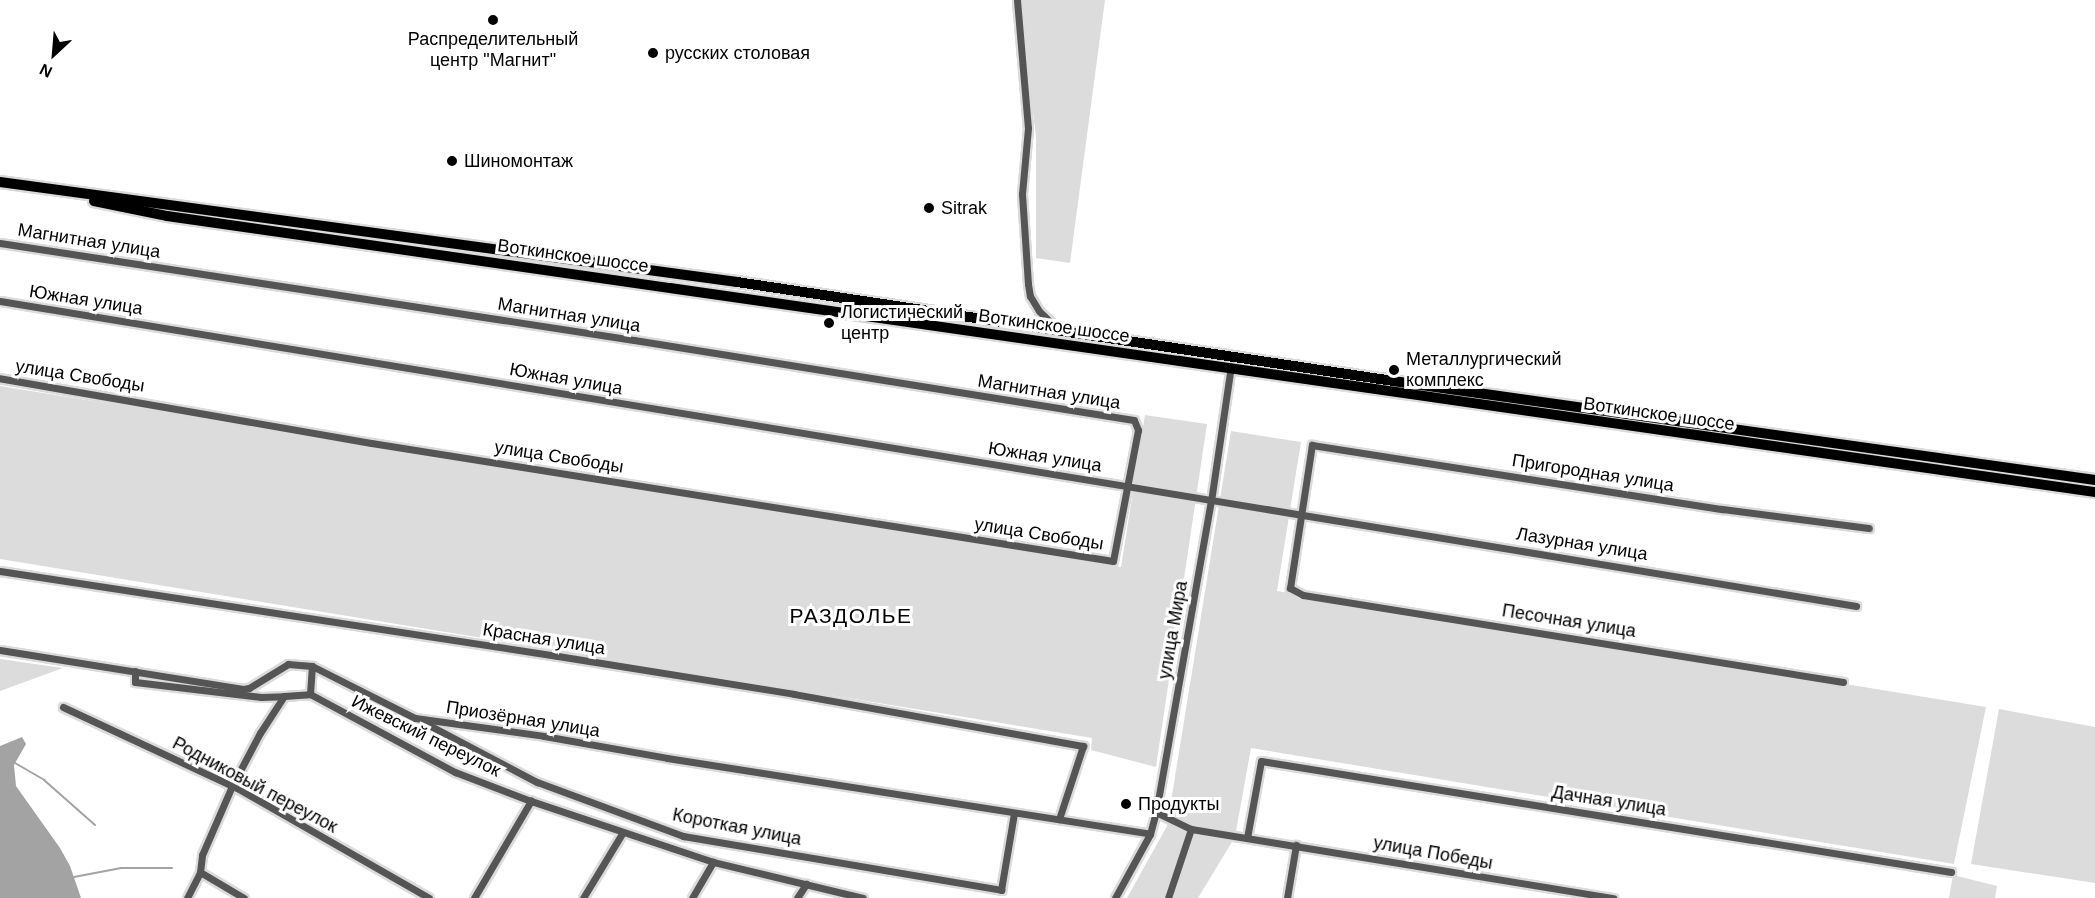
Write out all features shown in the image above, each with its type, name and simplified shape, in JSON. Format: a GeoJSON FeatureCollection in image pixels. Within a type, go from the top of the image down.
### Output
{"type":"FeatureCollection","features":[{"type":"Feature","properties":{"kind":"main road","name":"Воткинское шоссе"},"geometry":{"type":"LineString","coordinates":[[4,182],[736,282],[1062,333],[2095,480]]}},
{"type":"Feature","properties":{"kind":"main road","name":"Воткинское шоссе"},"geometry":{"type":"LineString","coordinates":[[4,182],[167,216],[2095,492]]}},
{"type":"Feature","properties":{"kind":"street"},"geometry":{"type":"LineString","coordinates":[[1017,0],[1028,128],[1022,194],[1028,284],[1030,296],[1039,310],[1062,333]]}},
{"type":"Feature","properties":{"kind":"street","name":"Магнитная улица"},"geometry":{"type":"LineString","coordinates":[[0,243],[623,338],[1134,420],[1138,430],[1127,486]]}},
{"type":"Feature","properties":{"kind":"street","name":"Южная улица"},"geometry":{"type":"LineString","coordinates":[[0,301],[1211,501]]}},
{"type":"Feature","properties":{"kind":"street","name":"улица Мира"},"geometry":{"type":"LineString","coordinates":[[1115,898],[1150,834],[1156,812],[1211,501],[1233,357]]}},
{"type":"Feature","properties":{"kind":"street","name":"улица Свободы"},"geometry":{"type":"LineString","coordinates":[[0,378],[371,442],[1113,561],[1127,486]]}},
{"type":"Feature","properties":{"kind":"street","name":"Пригородная улица"},"geometry":{"type":"LineString","coordinates":[[1302,515],[1312,445],[1722,509],[1869,528]]}},
{"type":"Feature","properties":{"kind":"street","name":"Лазурная улица"},"geometry":{"type":"LineString","coordinates":[[1211,501],[1856,606]]}},
{"type":"Feature","properties":{"kind":"street","name":"Песочная улица"},"geometry":{"type":"LineString","coordinates":[[1302,515],[1290,588],[1302,595],[1463,619],[1843,682]]}},
{"type":"Feature","properties":{"kind":"street","name":"Красная улица"},"geometry":{"type":"LineString","coordinates":[[0,571],[794,694],[1083,746],[1059,819]]}},
{"type":"Feature","properties":{"kind":"street","name":"Приозёрная улица"},"geometry":{"type":"LineString","coordinates":[[0,650],[243,689],[249,688],[288,664],[312,666],[415,718],[544,736],[1150,834]]}},
{"type":"Feature","properties":{"kind":"street"},"geometry":{"type":"LineString","coordinates":[[135,671],[135,682],[261,696],[284,696],[310,694],[312,666]]}},
{"type":"Feature","properties":{"kind":"street","name":"Ижевский переулок"},"geometry":{"type":"LineString","coordinates":[[310,694],[455,772],[531,801],[713,862],[863,898]]}},
{"type":"Feature","properties":{"kind":"street"},"geometry":{"type":"LineString","coordinates":[[187,898],[200,872],[202,855],[232,786],[250,749],[284,696]]}},
{"type":"Feature","properties":{"kind":"street","name":"Родниковый переулок"},"geometry":{"type":"LineString","coordinates":[[63,707],[232,786],[429,898]]}},
{"type":"Feature","properties":{"kind":"street","name":"Короткая улица"},"geometry":{"type":"LineString","coordinates":[[415,718],[460,739],[537,782],[683,836],[1001,890],[1014,813]]}},
{"type":"Feature","properties":{"kind":"street","name":"Дачная улица"},"geometry":{"type":"LineString","coordinates":[[1247,838],[1262,761],[1951,872]]}},
{"type":"Feature","properties":{"kind":"street"},"geometry":{"type":"LineString","coordinates":[[474,898],[531,801]]}},
{"type":"Feature","properties":{"kind":"street","name":"улица Победы"},"geometry":{"type":"LineString","coordinates":[[1156,812],[1191,829],[1613,898]]}},
{"type":"Feature","properties":{"kind":"street"},"geometry":{"type":"LineString","coordinates":[[1168,898],[1191,829]]}},
{"type":"Feature","properties":{"kind":"street"},"geometry":{"type":"LineString","coordinates":[[584,898],[622,832]]}},
{"type":"Feature","properties":{"kind":"street"},"geometry":{"type":"LineString","coordinates":[[1287,898],[1296,845]]}},
{"type":"Feature","properties":{"kind":"street"},"geometry":{"type":"LineString","coordinates":[[692,898],[713,862]]}},
{"type":"Feature","properties":{"kind":"street"},"geometry":{"type":"LineString","coordinates":[[200,872],[244,898]]}},
{"type":"Feature","properties":{"kind":"street"},"geometry":{"type":"LineString","coordinates":[[797,898],[806,884]]}},
{"type":"Feature","properties":{"kind":"shaded area"},"geometry":{"type":"Polygon","coordinates":[[[1017,0],[1105,0],[1070,263],[1036,258],[1036,135],[1017,0]]]}},
{"type":"Feature","properties":{"kind":"shaded area"},"geometry":{"type":"Polygon","coordinates":[[[0,386],[1121,567],[1145,415],[1207,424],[1156,767],[1091,750],[1092,738],[0,559],[0,386]]]}},
{"type":"Feature","properties":{"kind":"shaded area"},"geometry":{"type":"Polygon","coordinates":[[[1231,431],[1301,442],[1277,591],[1986,707],[1954,864],[1251,748],[1235,837],[1198,898],[1127,898],[1167,826],[1231,431]]]}},
{"type":"Feature","properties":{"kind":"shaded area"},"geometry":{"type":"Polygon","coordinates":[[[0,659],[63,668],[0,691],[0,659]]]}},
{"type":"Feature","properties":{"kind":"shaded area"},"geometry":{"type":"Polygon","coordinates":[[[1999,709],[2095,727],[2095,883],[1971,864],[1999,709]]]}},
{"type":"Feature","properties":{"kind":"shaded area"},"geometry":{"type":"Polygon","coordinates":[[[22,737],[26,744],[14,765],[16,786],[60,848],[70,866],[81,898],[0,898],[0,746],[22,737]]]}},
{"type":"Feature","properties":{"kind":"shaded area"},"geometry":{"type":"Polygon","coordinates":[[[1953,875],[1997,886],[1995,898],[1949,898],[1953,875]]]}},
{"type":"Feature","properties":{"kind":"waterway"},"geometry":{"type":"LineString","coordinates":[[15,763],[44,780],[95,825]]}},
{"type":"Feature","properties":{"kind":"waterway"},"geometry":{"type":"LineString","coordinates":[[74,877],[121,868],[172,868]]}},
{"type":"Feature","properties":{"kind":"place","name":"Распределительный центр \"Магнит\""},"geometry":{"type":"Point","coordinates":[493,20]}},
{"type":"Feature","properties":{"kind":"place","name":"русских столовая"},"geometry":{"type":"Point","coordinates":[653,53]}},
{"type":"Feature","properties":{"kind":"place","name":"Шиномонтаж"},"geometry":{"type":"Point","coordinates":[452,161]}},
{"type":"Feature","properties":{"kind":"place","name":"Sitrak"},"geometry":{"type":"Point","coordinates":[929,208]}},
{"type":"Feature","properties":{"kind":"place","name":"Логистический центр"},"geometry":{"type":"Point","coordinates":[829,323]}},
{"type":"Feature","properties":{"kind":"place","name":"Металлургический комплекс"},"geometry":{"type":"Point","coordinates":[1394,370]}},
{"type":"Feature","properties":{"kind":"place","name":"Продукты"},"geometry":{"type":"Point","coordinates":[1126,804]}},
{"type":"Feature","properties":{"kind":"district","name":"РАЗДОЛЬЕ"},"geometry":{"type":"Point","coordinates":[851,616]}}]}
